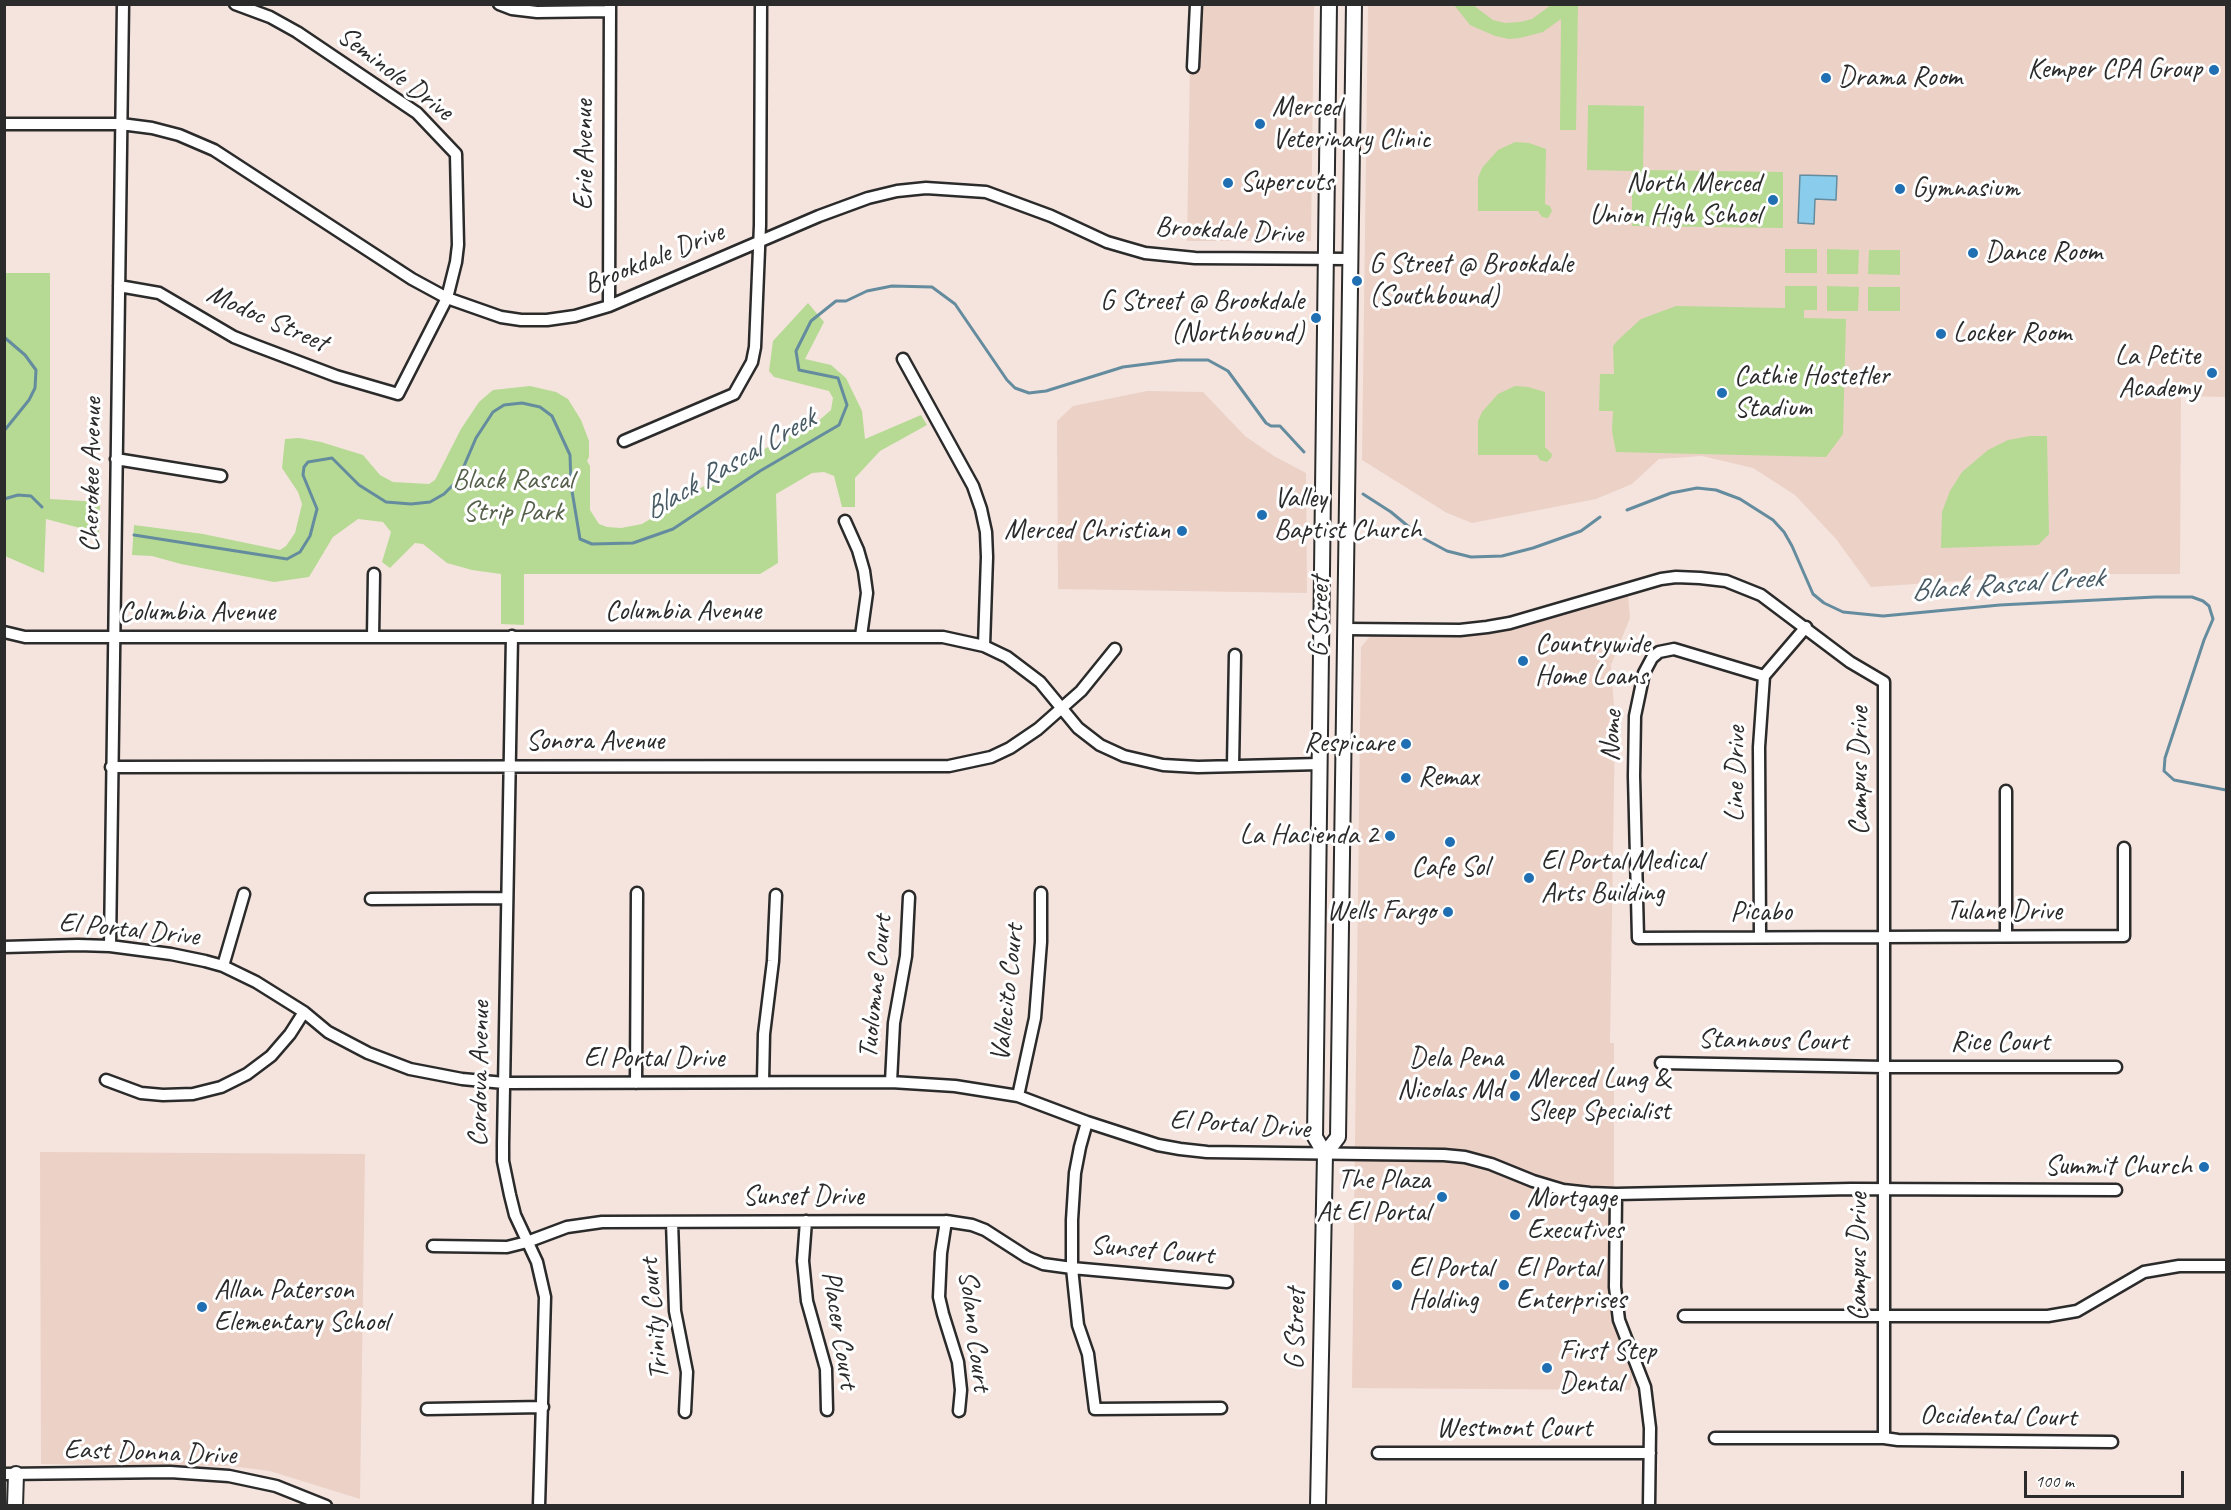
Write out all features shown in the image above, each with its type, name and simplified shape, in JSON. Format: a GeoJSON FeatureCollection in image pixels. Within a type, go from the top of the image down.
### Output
{"type":"FeatureCollection","features":[{"type":"Feature","properties":{"kind":"street","name":"Cherokee Avenue"},"geometry":{"type":"LineString","coordinates":[[110,946],[123,4]]}},
{"type":"Feature","properties":{"kind":"street","name":"Seminole Drive"},"geometry":{"type":"LineString","coordinates":[[235,4],[270,17],[297,32],[417,114],[456,153],[458,245],[455,270],[447,298],[398,394]]}},
{"type":"Feature","properties":{"kind":"street"},"geometry":{"type":"LineString","coordinates":[[499,4],[512,9],[537,12],[610,8]]}},
{"type":"Feature","properties":{"kind":"street"},"geometry":{"type":"LineString","coordinates":[[624,441],[734,394],[752,362],[755,347],[759,242],[761,4]]}},
{"type":"Feature","properties":{"kind":"street"},"geometry":{"type":"LineString","coordinates":[[1193,67],[1196,4]]}},
{"type":"Feature","properties":{"kind":"street","name":"G Street"},"geometry":{"type":"LineString","coordinates":[[1318,1506],[1325,1154],[1315,1137],[1329,4]]}},
{"type":"Feature","properties":{"kind":"street","name":"G Street"},"geometry":{"type":"LineString","coordinates":[[1325,1154],[1338,1137],[1354,4]]}},
{"type":"Feature","properties":{"kind":"street","name":"Erie Avenue"},"geometry":{"type":"LineString","coordinates":[[609,306],[610,8]]}},
{"type":"Feature","properties":{"kind":"street","name":"Brookdale Drive"},"geometry":{"type":"LineString","coordinates":[[4,124],[121,124],[152,128],[179,135],[214,150],[412,279],[447,298],[501,317],[521,320],[547,320],[575,316],[609,306],[868,198],[897,191],[926,188],[956,188],[986,192],[1051,216],[1107,242],[1145,253],[1195,258],[1350,259]]}},
{"type":"Feature","properties":{"kind":"street","name":"Modoc Street"},"geometry":{"type":"LineString","coordinates":[[119,286],[159,293],[234,337],[336,376],[398,394]]}},
{"type":"Feature","properties":{"kind":"street"},"geometry":{"type":"LineString","coordinates":[[903,359],[973,486],[981,509],[986,532],[987,557],[984,646]]}},
{"type":"Feature","properties":{"kind":"street"},"geometry":{"type":"LineString","coordinates":[[116,459],[221,476]]}},
{"type":"Feature","properties":{"kind":"street"},"geometry":{"type":"LineString","coordinates":[[845,521],[858,550],[867,593],[861,636]]}},
{"type":"Feature","properties":{"kind":"street"},"geometry":{"type":"LineString","coordinates":[[373,637],[374,574]]}},
{"type":"Feature","properties":{"kind":"street","name":"Campus Drive"},"geometry":{"type":"LineString","coordinates":[[1345,629],[1460,630],[1487,627],[1510,623],[1661,579],[1676,577],[1713,579],[1750,589],[1772,601],[1850,662],[1884,682],[1884,1438]]}},
{"type":"Feature","properties":{"kind":"street"},"geometry":{"type":"LineString","coordinates":[[1764,676],[1806,627]]}},
{"type":"Feature","properties":{"kind":"street","name":"Columbia Avenue"},"geometry":{"type":"LineString","coordinates":[[4,632],[25,637],[943,637],[984,646],[1007,657],[1028,671],[1078,728],[1100,745],[1124,756],[1163,765],[1320,764]]}},
{"type":"Feature","properties":{"kind":"street","name":"Cordova Avenue"},"geometry":{"type":"LineString","coordinates":[[512,636],[504,1083],[505,1169],[515,1215],[537,1262],[545,1297],[539,1506]]}},
{"type":"Feature","properties":{"kind":"street","name":"Sonora Avenue"},"geometry":{"type":"LineString","coordinates":[[111,767],[949,766],[991,757],[1010,748],[1038,729],[1081,691],[1115,649]]}},
{"type":"Feature","properties":{"kind":"street","name":"Nome"},"geometry":{"type":"LineString","coordinates":[[1638,938],[1634,776],[1635,716],[1644,672],[1652,658],[1659,652],[1674,649],[1764,676]]}},
{"type":"Feature","properties":{"kind":"street"},"geometry":{"type":"LineString","coordinates":[[1233,766],[1235,655]]}},
{"type":"Feature","properties":{"kind":"street","name":"Line Drive"},"geometry":{"type":"LineString","coordinates":[[1760,937],[1759,747],[1764,676]]}},
{"type":"Feature","properties":{"kind":"street"},"geometry":{"type":"LineString","coordinates":[[2006,791],[2006,936]]}},
{"type":"Feature","properties":{"kind":"street","name":"Tulane Drive"},"geometry":{"type":"LineString","coordinates":[[1884,936],[2124,936],[2124,848]]}},
{"type":"Feature","properties":{"kind":"street"},"geometry":{"type":"LineString","coordinates":[[223,966],[244,894]]}},
{"type":"Feature","properties":{"kind":"street"},"geometry":{"type":"LineString","coordinates":[[636,1083],[638,894]]}},
{"type":"Feature","properties":{"kind":"street","name":"Vallecito Court"},"geometry":{"type":"LineString","coordinates":[[1018,1096],[1036,1009],[1041,942],[1041,894]]}},
{"type":"Feature","properties":{"kind":"street"},"geometry":{"type":"LineString","coordinates":[[763,1082],[764,1040],[773,962],[776,895]]}},
{"type":"Feature","properties":{"kind":"street","name":"Tuolumne Court"},"geometry":{"type":"LineString","coordinates":[[891,1082],[894,1023],[906,956],[909,897]]}},
{"type":"Feature","properties":{"kind":"street"},"geometry":{"type":"LineString","coordinates":[[371,899],[507,898]]}},
{"type":"Feature","properties":{"kind":"street","name":"Picabo"},"geometry":{"type":"LineString","coordinates":[[1638,938],[1884,936]]}},
{"type":"Feature","properties":{"kind":"street","name":"El Portal Drive"},"geometry":{"type":"LineString","coordinates":[[4,946],[110,946],[171,954],[223,966],[256,982],[304,1012],[328,1032],[388,1062],[434,1075],[504,1083],[891,1082],[955,1086],[1018,1096],[1088,1122],[1180,1149],[1207,1152],[1465,1157],[1563,1190],[1616,1194],[1883,1189],[2116,1190]]}},
{"type":"Feature","properties":{"kind":"street"},"geometry":{"type":"LineString","coordinates":[[106,1080],[141,1093],[163,1095],[193,1094],[221,1087],[247,1074],[271,1056],[290,1034],[304,1012]]}},
{"type":"Feature","properties":{"kind":"street","name":"Stannous Court"},"geometry":{"type":"LineString","coordinates":[[1662,1063],[1884,1067]]}},
{"type":"Feature","properties":{"kind":"street","name":"Rice Court"},"geometry":{"type":"LineString","coordinates":[[1884,1067],[2116,1067]]}},
{"type":"Feature","properties":{"kind":"street"},"geometry":{"type":"LineString","coordinates":[[1088,1122],[1075,1173],[1072,1268],[1078,1326],[1088,1354],[1095,1409],[1221,1408]]}},
{"type":"Feature","properties":{"kind":"street"},"geometry":{"type":"LineString","coordinates":[[1616,1194],[1615,1287],[1619,1320],[1645,1387],[1650,1428],[1649,1506]]}},
{"type":"Feature","properties":{"kind":"street","name":"Placer Court"},"geometry":{"type":"LineString","coordinates":[[806,1221],[803,1262],[807,1301],[826,1369],[827,1410]]}},
{"type":"Feature","properties":{"kind":"street","name":"Sunset Drive"},"geometry":{"type":"LineString","coordinates":[[433,1246],[507,1247],[527,1242],[550,1232],[585,1224],[946,1221],[972,1225],[985,1230],[1027,1257],[1043,1264],[1072,1268]]}},
{"type":"Feature","properties":{"kind":"street","name":"Solano Court"},"geometry":{"type":"LineString","coordinates":[[946,1221],[941,1253],[939,1297],[958,1362],[961,1390],[959,1411]]}},
{"type":"Feature","properties":{"kind":"street","name":"Trinity Court"},"geometry":{"type":"LineString","coordinates":[[672,1222],[675,1311],[687,1372],[685,1412]]}},
{"type":"Feature","properties":{"kind":"street"},"geometry":{"type":"LineString","coordinates":[[1684,1316],[2048,1316],[2077,1311],[2144,1272],[2179,1266],[2226,1266]]}},
{"type":"Feature","properties":{"kind":"street","name":"Sunset Court"},"geometry":{"type":"LineString","coordinates":[[1072,1268],[1227,1282]]}},
{"type":"Feature","properties":{"kind":"street"},"geometry":{"type":"LineString","coordinates":[[427,1409],[543,1407]]}},
{"type":"Feature","properties":{"kind":"street","name":"Occidental Court"},"geometry":{"type":"LineString","coordinates":[[1715,1438],[2112,1442]]}},
{"type":"Feature","properties":{"kind":"street","name":"Westmont Court"},"geometry":{"type":"LineString","coordinates":[[1378,1453],[1650,1453]]}},
{"type":"Feature","properties":{"kind":"street","name":"East Donna Drive"},"geometry":{"type":"LineString","coordinates":[[10,1474],[170,1472],[229,1476],[276,1486],[326,1506]]}},
{"type":"Feature","properties":{"kind":"street"},"geometry":{"type":"LineString","coordinates":[[10,1474],[15,1506]]}},
{"type":"Feature","properties":{"kind":"shaded area"},"geometry":{"type":"Polygon","coordinates":[[[1191,5],[1314,5],[1311,241],[1187,241],[1191,5]]]}},
{"type":"Feature","properties":{"kind":"shaded area","name":"North Merced Union High School"},"geometry":{"type":"Polygon","coordinates":[[[1368,5],[2226,5],[2226,397],[2181,396],[2180,574],[2061,574],[1871,587],[1836,539],[1795,495],[1753,468],[1702,456],[1659,459],[1632,484],[1596,499],[1472,523],[1447,513],[1362,460],[1368,5]]]}},
{"type":"Feature","properties":{"kind":"shaded area","name":"Merced Christian"},"geometry":{"type":"Polygon","coordinates":[[[1147,391],[1203,392],[1245,436],[1274,456],[1306,473],[1307,593],[1058,589],[1057,421],[1073,406],[1147,391]]]}},
{"type":"Feature","properties":{"kind":"shaded area"},"geometry":{"type":"Polygon","coordinates":[[[1628,595],[1630,618],[1611,665],[1615,722],[1610,1043],[1614,1043],[1614,1217],[1619,1301],[1636,1359],[1630,1390],[1352,1388],[1361,647],[1372,634],[1500,631],[1628,595]]]}},
{"type":"Feature","properties":{"kind":"shaded area","name":"Allan Paterson Elementary School"},"geometry":{"type":"Polygon","coordinates":[[[40,1152],[365,1154],[360,1499],[270,1471],[230,1466],[41,1464],[40,1152]]]}},
{"type":"Feature","properties":{"kind":"green space"},"geometry":{"type":"Polygon","coordinates":[[[1454,5],[1473,5],[1493,20],[1505,23],[1532,19],[1551,5],[1578,5],[1576,130],[1560,130],[1561,19],[1543,32],[1509,39],[1495,36],[1470,25],[1454,5]]]}},
{"type":"Feature","properties":{"kind":"green space"},"geometry":{"type":"Polygon","coordinates":[[[1588,105],[1644,106],[1643,170],[1783,172],[1783,228],[1632,226],[1632,171],[1587,170],[1588,105]]]}},
{"type":"Feature","properties":{"kind":"green space"},"geometry":{"type":"Polygon","coordinates":[[[1515,142],[1529,143],[1546,149],[1545,204],[1550,206],[1552,211],[1548,218],[1542,217],[1538,211],[1478,211],[1478,178],[1482,168],[1498,150],[1515,142]]]}},
{"type":"Feature","properties":{"kind":"green space"},"geometry":{"type":"Polygon","coordinates":[[[1785,249],[1817,249],[1817,273],[1785,273],[1785,249]]]}},
{"type":"Feature","properties":{"kind":"green space"},"geometry":{"type":"Polygon","coordinates":[[[1827,249],[1859,250],[1858,274],[1827,274],[1827,249]]]}},
{"type":"Feature","properties":{"kind":"green space"},"geometry":{"type":"Polygon","coordinates":[[[1869,250],[1900,250],[1900,275],[1868,274],[1869,250]]]}},
{"type":"Feature","properties":{"kind":"green space"},"geometry":{"type":"Polygon","coordinates":[[[5,273],[50,273],[50,499],[100,502],[99,533],[46,519],[44,573],[5,556],[5,273]]]}},
{"type":"Feature","properties":{"kind":"green space","name":"Cathie Hostetler Stadium"},"geometry":{"type":"Polygon","coordinates":[[[1785,286],[1817,286],[1817,310],[1804,310],[1804,318],[1846,319],[1843,434],[1826,457],[1616,452],[1612,431],[1613,411],[1599,411],[1600,374],[1614,374],[1613,346],[1618,340],[1641,319],[1676,306],[1785,308],[1785,286]]]}},
{"type":"Feature","properties":{"kind":"green space"},"geometry":{"type":"Polygon","coordinates":[[[1827,286],[1859,287],[1858,311],[1827,311],[1827,286]]]}},
{"type":"Feature","properties":{"kind":"green space"},"geometry":{"type":"Polygon","coordinates":[[[1868,287],[1900,287],[1900,311],[1868,311],[1868,287]]]}},
{"type":"Feature","properties":{"kind":"green space","name":"Black Rascal Strip Park"},"geometry":{"type":"Polygon","coordinates":[[[808,303],[824,322],[805,359],[831,365],[846,378],[862,411],[865,439],[921,415],[927,425],[880,451],[855,478],[855,507],[842,507],[834,476],[824,472],[812,473],[776,494],[778,563],[760,574],[524,574],[524,625],[501,624],[501,574],[472,570],[447,563],[423,544],[415,543],[390,568],[382,562],[391,532],[383,522],[358,519],[333,537],[309,577],[274,582],[152,556],[132,555],[134,525],[203,534],[280,550],[286,546],[295,533],[302,504],[298,492],[282,468],[285,439],[299,438],[321,442],[363,455],[380,475],[393,482],[429,484],[435,480],[461,429],[479,402],[493,390],[530,386],[556,392],[568,399],[581,420],[589,441],[587,461],[590,466],[590,510],[599,524],[621,528],[642,524],[786,436],[816,423],[831,410],[833,398],[829,391],[774,377],[769,371],[773,341],[808,303]]]}},
{"type":"Feature","properties":{"kind":"green space"},"geometry":{"type":"Polygon","coordinates":[[[1515,386],[1545,392],[1545,447],[1552,454],[1547,462],[1540,460],[1537,455],[1478,455],[1478,421],[1482,412],[1498,394],[1515,386]]]}},
{"type":"Feature","properties":{"kind":"green space"},"geometry":{"type":"Polygon","coordinates":[[[2047,436],[2049,534],[2038,545],[1941,548],[1942,512],[1950,491],[1962,472],[1988,450],[2008,440],[2047,436]]]}},
{"type":"Feature","properties":{"kind":"water"},"geometry":{"type":"Polygon","coordinates":[[[1800,175],[1837,176],[1836,200],[1815,199],[1814,224],[1798,223],[1800,175]]]}},
{"type":"Feature","properties":{"kind":"waterway","name":"Black Rascal Creek"},"geometry":{"type":"LineString","coordinates":[[134,535],[287,559],[300,552],[310,536],[317,509],[303,475],[304,467],[308,462],[332,458],[359,485],[386,502],[411,504],[430,502],[444,494],[458,480],[476,438],[493,412],[504,405],[522,403],[540,407],[552,416],[570,455],[571,485],[580,539],[592,544],[633,543],[673,529],[760,471],[839,425],[847,405],[838,378],[799,370],[796,351],[811,321],[836,301],[846,301],[867,291],[892,286],[932,287],[955,304],[1007,380],[1015,388],[1029,393],[1046,391],[1123,367],[1178,360],[1208,360],[1228,371],[1266,423],[1271,426],[1280,426],[1304,452]]}},
{"type":"Feature","properties":{"kind":"waterway","name":"Black Rascal Creek"},"geometry":{"type":"LineString","coordinates":[[4,337],[25,355],[36,370],[35,388],[29,400],[4,431]]}},
{"type":"Feature","properties":{"kind":"waterway","name":"Black Rascal Creek"},"geometry":{"type":"LineString","coordinates":[[1627,510],[1671,493],[1697,488],[1716,490],[1740,499],[1773,520],[1784,532],[1813,594],[1824,603],[1843,612],[1883,616],[2000,605],[2155,597],[2192,597],[2203,601],[2209,606],[2213,619],[2165,758],[2164,771],[2174,780],[2226,790]]}},
{"type":"Feature","properties":{"kind":"waterway","name":"Black Rascal Creek"},"geometry":{"type":"LineString","coordinates":[[1363,494],[1391,512],[1421,537],[1447,551],[1471,557],[1502,556],[1533,548],[1581,531],[1600,517]]}},
{"type":"Feature","properties":{"kind":"waterway","name":"Black Rascal Creek"},"geometry":{"type":"LineString","coordinates":[[4,499],[18,495],[31,496],[42,507]]}},
{"type":"Feature","properties":{"kind":"place","name":"Kemper CPA Group"},"geometry":{"type":"Point","coordinates":[2214,70]}},
{"type":"Feature","properties":{"kind":"place","name":"Drama Room"},"geometry":{"type":"Point","coordinates":[1826,78]}},
{"type":"Feature","properties":{"kind":"place","name":"Merced Veterinary Clinic"},"geometry":{"type":"Point","coordinates":[1260,124]}},
{"type":"Feature","properties":{"kind":"place","name":"Supercuts"},"geometry":{"type":"Point","coordinates":[1228,183]}},
{"type":"Feature","properties":{"kind":"place","name":"Gymnasium"},"geometry":{"type":"Point","coordinates":[1900,189]}},
{"type":"Feature","properties":{"kind":"place","name":"North Merced Union High School"},"geometry":{"type":"Point","coordinates":[1773,200]}},
{"type":"Feature","properties":{"kind":"place","name":"Dance Room"},"geometry":{"type":"Point","coordinates":[1973,253]}},
{"type":"Feature","properties":{"kind":"place","name":"G Street @ Brookdale (Southbound)"},"geometry":{"type":"Point","coordinates":[1357,281]}},
{"type":"Feature","properties":{"kind":"place","name":"G Street @ Brookdale (Northbound)"},"geometry":{"type":"Point","coordinates":[1316,318]}},
{"type":"Feature","properties":{"kind":"place","name":"Locker Room"},"geometry":{"type":"Point","coordinates":[1941,334]}},
{"type":"Feature","properties":{"kind":"place","name":"La Petite Academy"},"geometry":{"type":"Point","coordinates":[2212,373]}},
{"type":"Feature","properties":{"kind":"place","name":"Cathie Hostetler Stadium"},"geometry":{"type":"Point","coordinates":[1722,393]}},
{"type":"Feature","properties":{"kind":"place","name":"Valley Baptist Church"},"geometry":{"type":"Point","coordinates":[1262,515]}},
{"type":"Feature","properties":{"kind":"place","name":"Merced Christian"},"geometry":{"type":"Point","coordinates":[1182,531]}},
{"type":"Feature","properties":{"kind":"place","name":"Countrywide Home Loans"},"geometry":{"type":"Point","coordinates":[1523,661]}},
{"type":"Feature","properties":{"kind":"place","name":"Respicare"},"geometry":{"type":"Point","coordinates":[1406,744]}},
{"type":"Feature","properties":{"kind":"place","name":"Remax"},"geometry":{"type":"Point","coordinates":[1406,778]}},
{"type":"Feature","properties":{"kind":"place","name":"La Hacienda 2"},"geometry":{"type":"Point","coordinates":[1390,836]}},
{"type":"Feature","properties":{"kind":"place","name":"Cafe Sol"},"geometry":{"type":"Point","coordinates":[1450,842]}},
{"type":"Feature","properties":{"kind":"place","name":"El Portal Medical Arts Building"},"geometry":{"type":"Point","coordinates":[1529,878]}},
{"type":"Feature","properties":{"kind":"place","name":"Wells Fargo"},"geometry":{"type":"Point","coordinates":[1448,912]}},
{"type":"Feature","properties":{"kind":"place","name":"Dela Pena Nicolas Md"},"geometry":{"type":"Point","coordinates":[1515,1075]}},
{"type":"Feature","properties":{"kind":"place","name":"Merced Lung & Sleep Specialist"},"geometry":{"type":"Point","coordinates":[1515,1096]}},
{"type":"Feature","properties":{"kind":"place","name":"Summit Church"},"geometry":{"type":"Point","coordinates":[2204,1167]}},
{"type":"Feature","properties":{"kind":"place","name":"The Plaza At El Portal"},"geometry":{"type":"Point","coordinates":[1442,1197]}},
{"type":"Feature","properties":{"kind":"place","name":"Mortgage Executives"},"geometry":{"type":"Point","coordinates":[1515,1215]}},
{"type":"Feature","properties":{"kind":"place","name":"El Portal Holding"},"geometry":{"type":"Point","coordinates":[1397,1285]}},
{"type":"Feature","properties":{"kind":"place","name":"El Portal Enterprises"},"geometry":{"type":"Point","coordinates":[1504,1285]}},
{"type":"Feature","properties":{"kind":"place","name":"Allan Paterson Elementary School"},"geometry":{"type":"Point","coordinates":[202,1307]}},
{"type":"Feature","properties":{"kind":"place","name":"First Step Dental"},"geometry":{"type":"Point","coordinates":[1547,1368]}}]}
